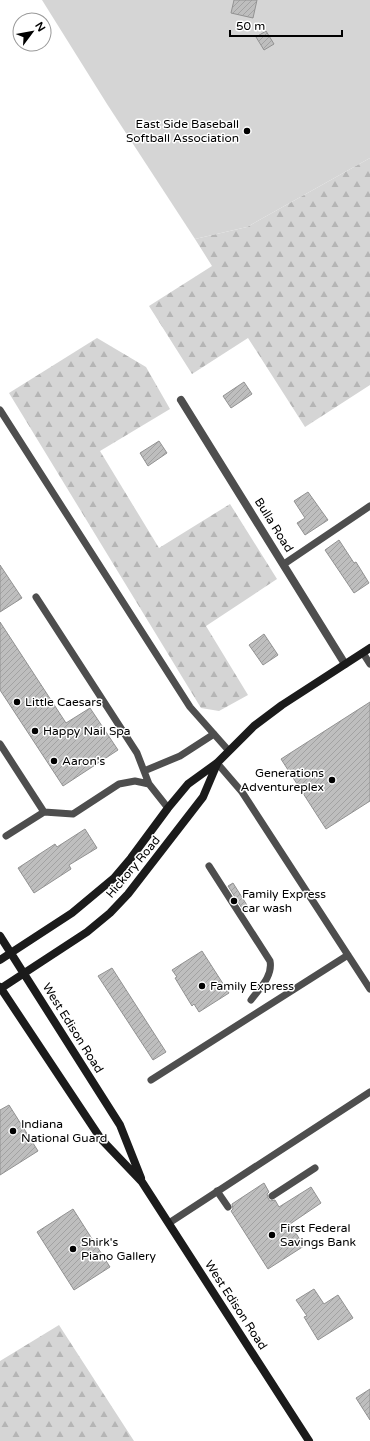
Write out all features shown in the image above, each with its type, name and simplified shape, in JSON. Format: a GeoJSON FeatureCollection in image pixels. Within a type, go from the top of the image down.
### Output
{"type":"FeatureCollection","features":[{"type":"Feature","properties":{"kind":"main road","name":"Hickory Road"},"geometry":{"type":"LineString","coordinates":[[0,960],[72,913],[114,878],[188,784],[217,763],[254,726],[282,704],[370,648]]}},
{"type":"Feature","properties":{"kind":"main road","name":"Hickory Road"},"geometry":{"type":"LineString","coordinates":[[0,988],[86,932],[110,913],[146,874],[203,797],[217,763]]}},
{"type":"Feature","properties":{"kind":"main road","name":"West Edison Road"},"geometry":{"type":"LineString","coordinates":[[0,936],[120,1125],[142,1182]]}},
{"type":"Feature","properties":{"kind":"main road","name":"West Edison Road"},"geometry":{"type":"LineString","coordinates":[[0,988],[101,1139],[142,1182],[309,1441]]}},
{"type":"Feature","properties":{"kind":"street","name":"Bulla Road"},"geometry":{"type":"LineString","coordinates":[[182,400],[345,664]]}},
{"type":"Feature","properties":{"kind":"lane"},"geometry":{"type":"LineString","coordinates":[[0,410],[190,707],[229,751]]}},
{"type":"Feature","properties":{"kind":"lane"},"geometry":{"type":"LineString","coordinates":[[284,564],[370,506]]}},
{"type":"Feature","properties":{"kind":"lane"},"geometry":{"type":"LineString","coordinates":[[36,596],[137,753],[149,784],[168,808]]}},
{"type":"Feature","properties":{"kind":"lane"},"geometry":{"type":"LineString","coordinates":[[363,653],[370,664]]}},
{"type":"Feature","properties":{"kind":"lane"},"geometry":{"type":"LineString","coordinates":[[144,771],[180,756],[214,734]]}},
{"type":"Feature","properties":{"kind":"lane"},"geometry":{"type":"LineString","coordinates":[[0,744],[44,812]]}},
{"type":"Feature","properties":{"kind":"lane"},"geometry":{"type":"LineString","coordinates":[[217,763],[242,792],[370,989]]}},
{"type":"Feature","properties":{"kind":"lane"},"geometry":{"type":"LineString","coordinates":[[6,836],[44,812],[71,815],[119,784],[135,781],[149,784]]}},
{"type":"Feature","properties":{"kind":"lane"},"geometry":{"type":"LineString","coordinates":[[209,866],[270,961],[270,973],[251,1000]]}},
{"type":"Feature","properties":{"kind":"lane"},"geometry":{"type":"LineString","coordinates":[[151,1080],[348,955]]}},
{"type":"Feature","properties":{"kind":"lane"},"geometry":{"type":"LineString","coordinates":[[168,1222],[370,1092]]}},
{"type":"Feature","properties":{"kind":"lane"},"geometry":{"type":"LineString","coordinates":[[272,1196],[315,1168]]}},
{"type":"Feature","properties":{"kind":"lane"},"geometry":{"type":"LineString","coordinates":[[217,1191],[228,1207]]}},
{"type":"Feature","properties":{"kind":"green space","name":"East Side Baseball Softball Association"},"geometry":{"type":"Polygon","coordinates":[[[42,0],[370,0],[370,158],[247,227],[195,239],[107,104],[52,16],[52,12],[50,12],[42,0]]]}},
{"type":"Feature","properties":{"kind":"green space"},"geometry":{"type":"Polygon","coordinates":[[[370,158],[370,385],[305,427],[248,338],[192,374],[149,306],[212,266],[195,239],[247,227],[370,158]]]}},
{"type":"Feature","properties":{"kind":"green space"},"geometry":{"type":"Polygon","coordinates":[[[97,338],[146,367],[170,409],[100,451],[159,548],[230,504],[277,579],[206,626],[248,695],[219,711],[201,708],[9,393],[97,338]]]}},
{"type":"Feature","properties":{"kind":"green space"},"geometry":{"type":"Polygon","coordinates":[[[59,1325],[134,1441],[0,1441],[0,1361],[59,1325]]]}},
{"type":"Feature","properties":{"kind":"building"},"geometry":{"type":"Polygon","coordinates":[[[234,0],[257,0],[253,18],[231,13],[234,0]]]}},
{"type":"Feature","properties":{"kind":"building"},"geometry":{"type":"Polygon","coordinates":[[[266,31],[274,44],[264,50],[256,37],[266,31]]]}},
{"type":"Feature","properties":{"kind":"building"},"geometry":{"type":"Polygon","coordinates":[[[244,382],[252,394],[231,408],[223,396],[244,382]]]}},
{"type":"Feature","properties":{"kind":"building"},"geometry":{"type":"Polygon","coordinates":[[[159,441],[167,453],[148,466],[140,453],[159,441]]]}},
{"type":"Feature","properties":{"kind":"building"},"geometry":{"type":"Polygon","coordinates":[[[308,492],[328,520],[305,535],[297,523],[305,518],[294,501],[308,492]]]}},
{"type":"Feature","properties":{"kind":"building"},"geometry":{"type":"Polygon","coordinates":[[[339,540],[354,563],[356,562],[369,583],[354,593],[325,550],[339,540]]]}},
{"type":"Feature","properties":{"kind":"building"},"geometry":{"type":"Polygon","coordinates":[[[0,565],[22,598],[0,612],[0,565]]]}},
{"type":"Feature","properties":{"kind":"building"},"geometry":{"type":"Polygon","coordinates":[[[0,622],[66,723],[90,708],[118,750],[63,786],[0,690],[0,622]]]}},
{"type":"Feature","properties":{"kind":"building"},"geometry":{"type":"Polygon","coordinates":[[[264,634],[278,655],[263,665],[249,645],[264,634]]]}},
{"type":"Feature","properties":{"kind":"building","name":"Generations Adventureplex"},"geometry":{"type":"Polygon","coordinates":[[[370,702],[370,801],[326,829],[281,759],[370,702]]]}},
{"type":"Feature","properties":{"kind":"building"},"geometry":{"type":"Polygon","coordinates":[[[85,829],[97,848],[69,865],[71,869],[34,893],[18,868],[55,844],[57,847],[85,829]]]}},
{"type":"Feature","properties":{"kind":"building"},"geometry":{"type":"Polygon","coordinates":[[[233,883],[250,910],[245,913],[228,886],[233,883]]]}},
{"type":"Feature","properties":{"kind":"building","name":"Family Express"},"geometry":{"type":"Polygon","coordinates":[[[202,951],[229,993],[199,1012],[194,1004],[192,1006],[175,978],[177,977],[172,970],[202,951]]]}},
{"type":"Feature","properties":{"kind":"building"},"geometry":{"type":"Polygon","coordinates":[[[112,968],[166,1052],[153,1060],[98,976],[112,968]]]}},
{"type":"Feature","properties":{"kind":"building","name":"Indiana National Guard"},"geometry":{"type":"Polygon","coordinates":[[[9,1105],[38,1151],[0,1175],[0,1110],[9,1105]]]}},
{"type":"Feature","properties":{"kind":"building","name":"First Federal Savings Bank"},"geometry":{"type":"Polygon","coordinates":[[[264,1183],[269,1192],[267,1194],[268,1198],[270,1201],[275,1200],[279,1207],[311,1187],[321,1203],[290,1224],[304,1246],[268,1269],[231,1211],[233,1209],[232,1204],[264,1183]]]}},
{"type":"Feature","properties":{"kind":"building","name":"Shirk's Piano Gallery"},"geometry":{"type":"Polygon","coordinates":[[[73,1209],[110,1267],[74,1290],[37,1232],[73,1209]]]}},
{"type":"Feature","properties":{"kind":"building"},"geometry":{"type":"Polygon","coordinates":[[[314,1289],[324,1304],[338,1295],[353,1318],[318,1340],[304,1317],[307,1316],[296,1300],[314,1289]]]}},
{"type":"Feature","properties":{"kind":"building"},"geometry":{"type":"Polygon","coordinates":[[[370,1389],[370,1420],[356,1398],[370,1389]]]}},
{"type":"Feature","properties":{"kind":"place","name":"East Side Baseball Softball Association"},"geometry":{"type":"Point","coordinates":[247,131]}},
{"type":"Feature","properties":{"kind":"place","name":"Little Caesars"},"geometry":{"type":"Point","coordinates":[17,702]}},
{"type":"Feature","properties":{"kind":"place","name":"Happy Nail Spa"},"geometry":{"type":"Point","coordinates":[35,731]}},
{"type":"Feature","properties":{"kind":"place","name":"Aaron's"},"geometry":{"type":"Point","coordinates":[54,761]}},
{"type":"Feature","properties":{"kind":"place","name":"Generations Adventureplex"},"geometry":{"type":"Point","coordinates":[332,780]}},
{"type":"Feature","properties":{"kind":"place","name":"Family Express car wash"},"geometry":{"type":"Point","coordinates":[234,901]}},
{"type":"Feature","properties":{"kind":"place","name":"Family Express"},"geometry":{"type":"Point","coordinates":[202,986]}},
{"type":"Feature","properties":{"kind":"place","name":"Indiana National Guard"},"geometry":{"type":"Point","coordinates":[13,1131]}},
{"type":"Feature","properties":{"kind":"place","name":"First Federal Savings Bank"},"geometry":{"type":"Point","coordinates":[272,1235]}},
{"type":"Feature","properties":{"kind":"place","name":"Shirk's Piano Gallery"},"geometry":{"type":"Point","coordinates":[73,1249]}}]}
